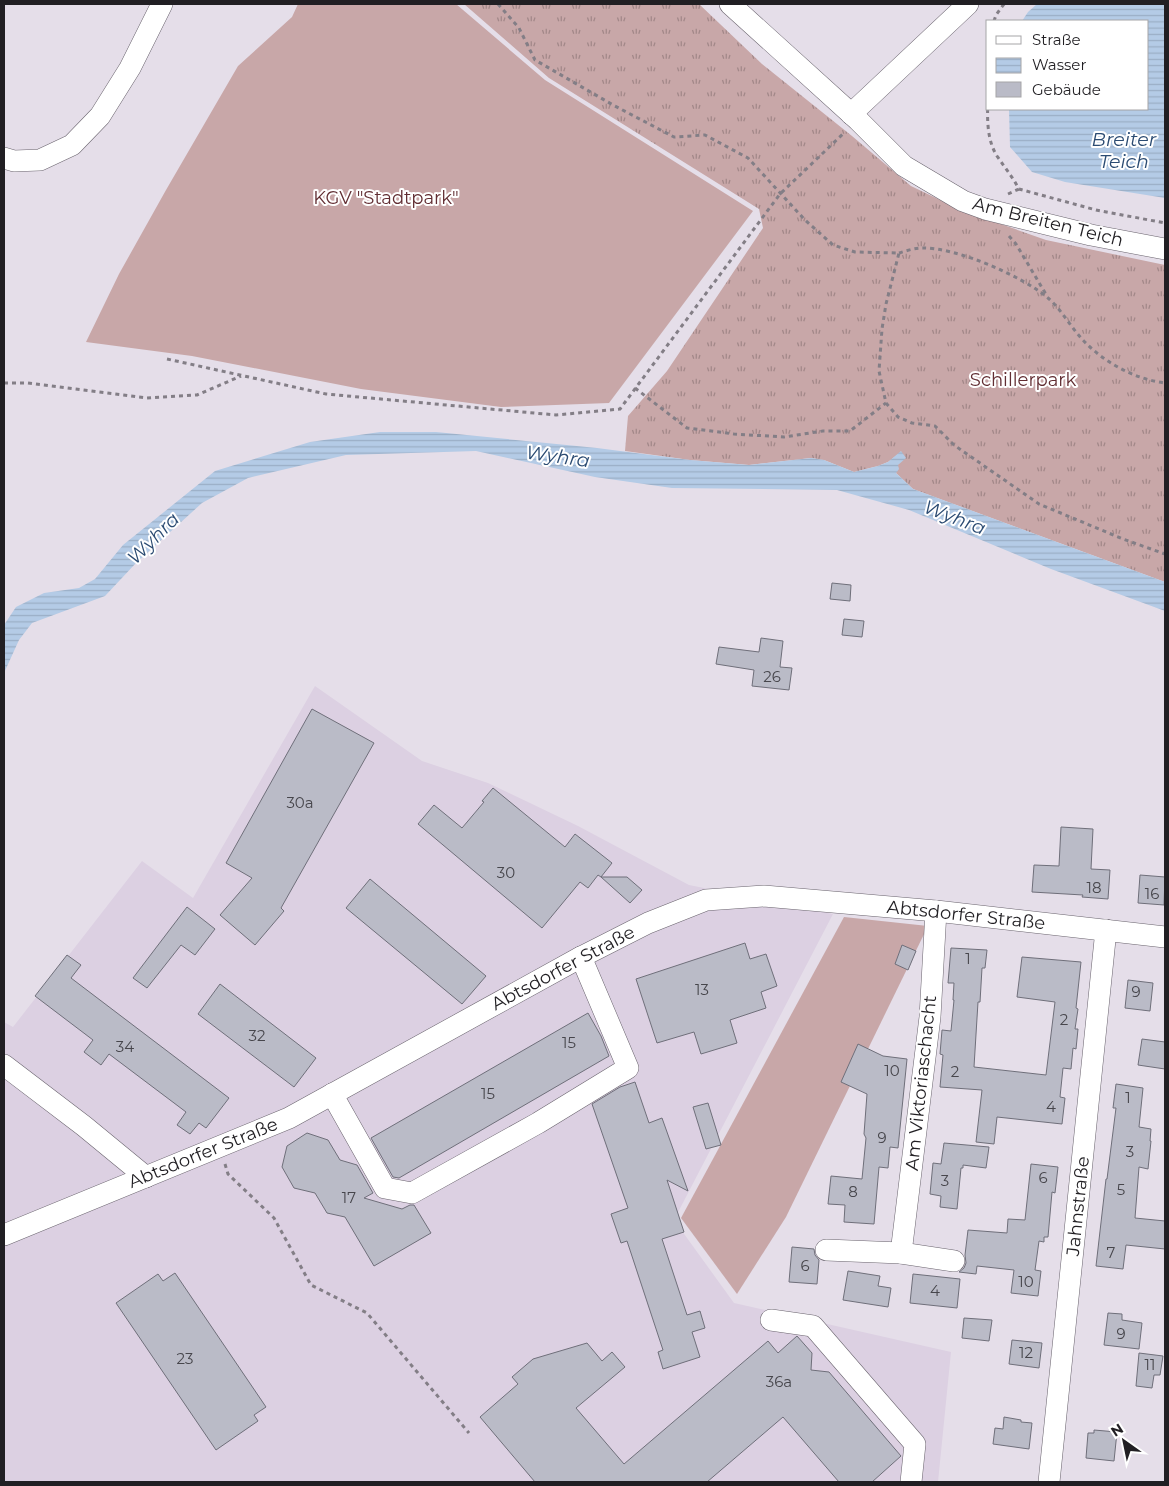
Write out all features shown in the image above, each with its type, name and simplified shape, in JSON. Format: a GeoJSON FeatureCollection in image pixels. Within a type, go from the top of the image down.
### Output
{"type":"FeatureCollection","features":[{"type":"Feature","properties":{"kind":"street"},"geometry":{"type":"LineString","coordinates":[[4,158],[14,161],[40,160],[72,145],[100,116],[130,68],[162,4]]}},
{"type":"Feature","properties":{"kind":"street","name":"Am Breiten Teich"},"geometry":{"type":"LineString","coordinates":[[730,4],[854,117],[904,166],[962,201],[985,209],[1072,230],[1165,249]]}},
{"type":"Feature","properties":{"kind":"street"},"geometry":{"type":"LineString","coordinates":[[854,117],[968,4]]}},
{"type":"Feature","properties":{"kind":"street","name":"Abtsdorfer Straße"},"geometry":{"type":"LineString","coordinates":[[4,1235],[288,1118],[581,957],[648,923],[706,900],[764,896],[936,911],[1165,937]]}},
{"type":"Feature","properties":{"kind":"street","name":"Am Viktoriaschacht"},"geometry":{"type":"LineString","coordinates":[[902,1254],[930,1017],[936,911]]}},
{"type":"Feature","properties":{"kind":"street","name":"Jahnstraße"},"geometry":{"type":"LineString","coordinates":[[1049,1482],[1106,930]]}},
{"type":"Feature","properties":{"kind":"street"},"geometry":{"type":"LineString","coordinates":[[332,1094],[385,1188],[412,1192],[538,1123],[628,1068],[581,957]]}},
{"type":"Feature","properties":{"kind":"street"},"geometry":{"type":"LineString","coordinates":[[4,1065],[84,1126],[146,1177]]}},
{"type":"Feature","properties":{"kind":"street"},"geometry":{"type":"LineString","coordinates":[[826,1250],[902,1254],[954,1261]]}},
{"type":"Feature","properties":{"kind":"street"},"geometry":{"type":"LineString","coordinates":[[771,1320],[812,1326],[915,1444],[911,1482]]}},
{"type":"Feature","properties":{"kind":"path"},"geometry":{"type":"LineString","coordinates":[[498,4],[519,28],[535,60],[613,106],[674,137],[705,135],[748,158],[805,220],[833,245],[856,252],[899,253],[920,248],[938,249],[995,268],[1029,285],[1049,298],[1083,340],[1108,362],[1140,378],[1165,382]]}},
{"type":"Feature","properties":{"kind":"path"},"geometry":{"type":"LineString","coordinates":[[994,20],[1004,4]]}},
{"type":"Feature","properties":{"kind":"path"},"geometry":{"type":"LineString","coordinates":[[987,110],[990,138],[996,154],[1012,175],[1019,190],[1096,210],[1165,223]]}},
{"type":"Feature","properties":{"kind":"path"},"geometry":{"type":"LineString","coordinates":[[167,359],[326,394],[556,415],[620,409],[780,194],[854,117]]}},
{"type":"Feature","properties":{"kind":"path"},"geometry":{"type":"LineString","coordinates":[[899,253],[886,304],[879,371],[886,403],[898,417],[912,423],[935,426],[954,445],[1039,504],[1123,539],[1165,554]]}},
{"type":"Feature","properties":{"kind":"path"},"geometry":{"type":"LineString","coordinates":[[4,383],[28,383],[147,398],[197,395],[242,376]]}},
{"type":"Feature","properties":{"kind":"path"},"geometry":{"type":"LineString","coordinates":[[635,388],[687,428],[784,437],[823,431],[850,430],[886,403]]}},
{"type":"Feature","properties":{"kind":"path"},"geometry":{"type":"LineString","coordinates":[[220,1147],[228,1174],[274,1218],[311,1285],[367,1313],[470,1433]]}},
{"type":"Feature","properties":{"kind":"shaded area"},"geometry":{"type":"Polygon","coordinates":[[[315,686],[422,761],[488,783],[578,826],[689,885],[833,914],[674,1220],[734,1303],[951,1352],[938,1482],[4,1482],[4,1022],[13,1027],[142,861],[193,898],[315,686]]]}},
{"type":"Feature","properties":{"kind":"green space","name":"KGV \"Stadtpark\""},"geometry":{"type":"Polygon","coordinates":[[[298,4],[456,4],[545,80],[753,211],[609,403],[501,407],[361,389],[192,356],[86,342],[119,274],[238,66],[292,17],[298,4]]]}},
{"type":"Feature","properties":{"kind":"green space","name":"Schillerpark"},"geometry":{"type":"Polygon","coordinates":[[[464,4],[699,4],[762,64],[911,186],[961,210],[1046,240],[1165,265],[1165,582],[913,489],[896,473],[901,452],[888,462],[854,472],[824,460],[811,458],[749,465],[690,460],[625,451],[628,416],[667,371],[763,228],[759,209],[549,78],[464,4]]]}},
{"type":"Feature","properties":{"kind":"green space"},"geometry":{"type":"Polygon","coordinates":[[[844,917],[928,926],[786,1217],[737,1294],[681,1218],[844,917]]]}},
{"type":"Feature","properties":{"kind":"water","name":"Breiter Teich"},"geometry":{"type":"Polygon","coordinates":[[[1037,4],[1165,4],[1165,198],[1065,182],[1032,172],[1010,147],[1009,110],[1149,110],[1149,20],[1023,20],[1037,4]]]}},
{"type":"Feature","properties":{"kind":"water","name":"Wyhra"},"geometry":{"type":"Polygon","coordinates":[[[380,432],[436,432],[749,465],[811,458],[824,460],[854,472],[888,462],[901,451],[906,458],[898,465],[899,469],[896,473],[913,489],[1165,582],[1165,611],[1051,569],[909,510],[837,490],[672,488],[595,477],[476,451],[346,455],[248,478],[202,503],[136,563],[105,596],[32,623],[19,640],[4,673],[4,625],[16,607],[44,593],[79,588],[95,579],[123,545],[215,471],[310,442],[380,432]]]}},
{"type":"Feature","properties":{"kind":"building"},"geometry":{"type":"Polygon","coordinates":[[[832,583],[851,585],[850,601],[830,599],[832,583]]]}},
{"type":"Feature","properties":{"kind":"building"},"geometry":{"type":"Polygon","coordinates":[[[844,619],[864,621],[862,637],[842,635],[844,619]]]}},
{"type":"Feature","properties":{"kind":"building"},"geometry":{"type":"Polygon","coordinates":[[[761,638],[783,641],[780,667],[792,668],[789,690],[752,686],[754,670],[716,664],[719,647],[759,652],[761,638]]]}},
{"type":"Feature","properties":{"kind":"building"},"geometry":{"type":"Polygon","coordinates":[[[312,709],[374,743],[281,908],[284,911],[255,945],[220,915],[252,878],[226,863],[312,709]]]}},
{"type":"Feature","properties":{"kind":"building"},"geometry":{"type":"Polygon","coordinates":[[[493,788],[565,847],[575,834],[612,863],[601,877],[598,875],[588,888],[580,882],[542,928],[418,824],[434,805],[462,828],[493,788]]]}},
{"type":"Feature","properties":{"kind":"building"},"geometry":{"type":"Polygon","coordinates":[[[1061,827],[1093,829],[1091,869],[1110,870],[1108,899],[1082,897],[1083,895],[1032,892],[1034,865],[1059,866],[1061,827]]]}},
{"type":"Feature","properties":{"kind":"building"},"geometry":{"type":"Polygon","coordinates":[[[1140,875],[1165,877],[1164,905],[1138,903],[1140,875]]]}},
{"type":"Feature","properties":{"kind":"building"},"geometry":{"type":"Polygon","coordinates":[[[601,877],[627,877],[642,890],[630,903],[601,877]]]}},
{"type":"Feature","properties":{"kind":"building"},"geometry":{"type":"Polygon","coordinates":[[[370,879],[486,976],[462,1004],[346,908],[370,879]]]}},
{"type":"Feature","properties":{"kind":"building"},"geometry":{"type":"Polygon","coordinates":[[[187,907],[215,929],[195,955],[181,945],[147,988],[133,978],[187,907]]]}},
{"type":"Feature","properties":{"kind":"building"},"geometry":{"type":"Polygon","coordinates":[[[745,943],[750,959],[766,954],[777,986],[761,992],[766,1008],[730,1020],[737,1043],[701,1054],[694,1032],[657,1043],[636,979],[745,943]]]}},
{"type":"Feature","properties":{"kind":"building"},"geometry":{"type":"Polygon","coordinates":[[[902,945],[916,951],[908,970],[895,964],[902,945]]]}},
{"type":"Feature","properties":{"kind":"building"},"geometry":{"type":"Polygon","coordinates":[[[951,948],[987,950],[985,968],[982,968],[980,1002],[978,1002],[974,1067],[1046,1075],[1055,1002],[1017,997],[1022,957],[1081,962],[1076,1008],[1078,1009],[1075,1029],[1078,1029],[1076,1049],[1073,1048],[1071,1069],[1063,1068],[1060,1097],[1065,1098],[1062,1124],[997,1117],[994,1144],[976,1142],[982,1090],[940,1087],[943,1055],[940,1054],[942,1030],[951,1031],[954,1000],[954,983],[948,983],[951,948]]]}},
{"type":"Feature","properties":{"kind":"building"},"geometry":{"type":"Polygon","coordinates":[[[67,955],[81,965],[71,978],[229,1098],[206,1128],[199,1123],[190,1134],[177,1125],[186,1112],[109,1054],[101,1065],[84,1052],[93,1040],[35,996],[67,955]]]}},
{"type":"Feature","properties":{"kind":"building"},"geometry":{"type":"Polygon","coordinates":[[[1128,980],[1153,983],[1150,1011],[1125,1008],[1128,980]]]}},
{"type":"Feature","properties":{"kind":"building"},"geometry":{"type":"Polygon","coordinates":[[[220,984],[316,1058],[294,1087],[198,1014],[220,984]]]}},
{"type":"Feature","properties":{"kind":"building"},"geometry":{"type":"Polygon","coordinates":[[[588,1013],[601,1036],[609,1056],[399,1178],[393,1177],[371,1138],[588,1013]]]}},
{"type":"Feature","properties":{"kind":"building"},"geometry":{"type":"Polygon","coordinates":[[[1142,1039],[1165,1042],[1165,1069],[1138,1065],[1142,1039]]]}},
{"type":"Feature","properties":{"kind":"building"},"geometry":{"type":"Polygon","coordinates":[[[858,1044],[883,1056],[907,1059],[898,1148],[890,1147],[888,1168],[879,1167],[874,1224],[844,1222],[845,1205],[828,1204],[831,1176],[862,1179],[866,1138],[864,1134],[867,1094],[841,1082],[858,1044]]]}},
{"type":"Feature","properties":{"kind":"building"},"geometry":{"type":"Polygon","coordinates":[[[635,1082],[649,1123],[662,1118],[688,1191],[667,1180],[684,1232],[662,1239],[687,1315],[700,1311],[705,1328],[692,1332],[700,1357],[663,1369],[658,1352],[663,1350],[627,1241],[621,1243],[611,1214],[628,1208],[592,1104],[620,1087],[635,1082]]]}},
{"type":"Feature","properties":{"kind":"building"},"geometry":{"type":"Polygon","coordinates":[[[1116,1084],[1143,1088],[1139,1127],[1151,1129],[1148,1169],[1139,1167],[1135,1218],[1165,1221],[1165,1249],[1126,1245],[1123,1269],[1096,1266],[1116,1108],[1113,1108],[1116,1084]]]}},
{"type":"Feature","properties":{"kind":"building"},"geometry":{"type":"Polygon","coordinates":[[[708,1103],[721,1145],[706,1149],[693,1107],[708,1103]]]}},
{"type":"Feature","properties":{"kind":"building"},"geometry":{"type":"Polygon","coordinates":[[[307,1133],[328,1140],[340,1160],[357,1165],[373,1193],[364,1198],[402,1209],[414,1205],[431,1233],[374,1266],[345,1217],[327,1213],[315,1193],[294,1188],[282,1167],[287,1146],[307,1133]]]}},
{"type":"Feature","properties":{"kind":"building"},"geometry":{"type":"Polygon","coordinates":[[[944,1143],[989,1147],[986,1168],[963,1165],[963,1168],[961,1168],[957,1209],[940,1207],[941,1196],[930,1194],[933,1163],[941,1164],[944,1143]]]}},
{"type":"Feature","properties":{"kind":"building"},"geometry":{"type":"Polygon","coordinates":[[[1031,1164],[1058,1167],[1055,1193],[1052,1192],[1048,1237],[1044,1237],[1044,1242],[1039,1241],[1035,1270],[1041,1271],[1038,1296],[1011,1293],[1014,1270],[977,1266],[976,1274],[959,1272],[966,1263],[968,1230],[1007,1233],[1008,1219],[1025,1220],[1031,1164]]]}},
{"type":"Feature","properties":{"kind":"building"},"geometry":{"type":"Polygon","coordinates":[[[792,1247],[814,1249],[815,1255],[819,1260],[817,1284],[789,1282],[792,1247]]]}},
{"type":"Feature","properties":{"kind":"building"},"geometry":{"type":"Polygon","coordinates":[[[848,1271],[880,1276],[878,1286],[891,1288],[888,1307],[843,1300],[848,1271]]]}},
{"type":"Feature","properties":{"kind":"building"},"geometry":{"type":"Polygon","coordinates":[[[175,1273],[266,1407],[254,1415],[258,1421],[216,1450],[116,1303],[158,1274],[163,1281],[175,1273]]]}},
{"type":"Feature","properties":{"kind":"building"},"geometry":{"type":"Polygon","coordinates":[[[913,1274],[960,1279],[957,1308],[910,1303],[913,1274]]]}},
{"type":"Feature","properties":{"kind":"building"},"geometry":{"type":"Polygon","coordinates":[[[1108,1313],[1122,1314],[1122,1320],[1142,1323],[1139,1349],[1104,1345],[1108,1313]]]}},
{"type":"Feature","properties":{"kind":"building"},"geometry":{"type":"Polygon","coordinates":[[[964,1318],[992,1320],[989,1341],[962,1338],[964,1318]]]}},
{"type":"Feature","properties":{"kind":"building"},"geometry":{"type":"Polygon","coordinates":[[[797,1336],[812,1353],[811,1370],[829,1372],[901,1456],[872,1482],[839,1482],[783,1417],[707,1482],[535,1482],[480,1417],[518,1384],[512,1377],[533,1359],[587,1343],[602,1361],[612,1352],[625,1367],[576,1408],[624,1464],[768,1341],[778,1353],[797,1336]]]}},
{"type":"Feature","properties":{"kind":"building"},"geometry":{"type":"Polygon","coordinates":[[[1012,1340],[1042,1343],[1039,1368],[1009,1364],[1012,1340]]]}},
{"type":"Feature","properties":{"kind":"building"},"geometry":{"type":"Polygon","coordinates":[[[1139,1353],[1163,1356],[1160,1375],[1154,1375],[1152,1388],[1136,1386],[1139,1353]]]}},
{"type":"Feature","properties":{"kind":"building"},"geometry":{"type":"Polygon","coordinates":[[[1004,1417],[1032,1423],[1029,1449],[993,1444],[995,1428],[1003,1429],[1004,1417]]]}},
{"type":"Feature","properties":{"kind":"building"},"geometry":{"type":"Polygon","coordinates":[[[1094,1430],[1117,1432],[1114,1461],[1086,1458],[1088,1433],[1094,1433],[1094,1430]]]}}]}
